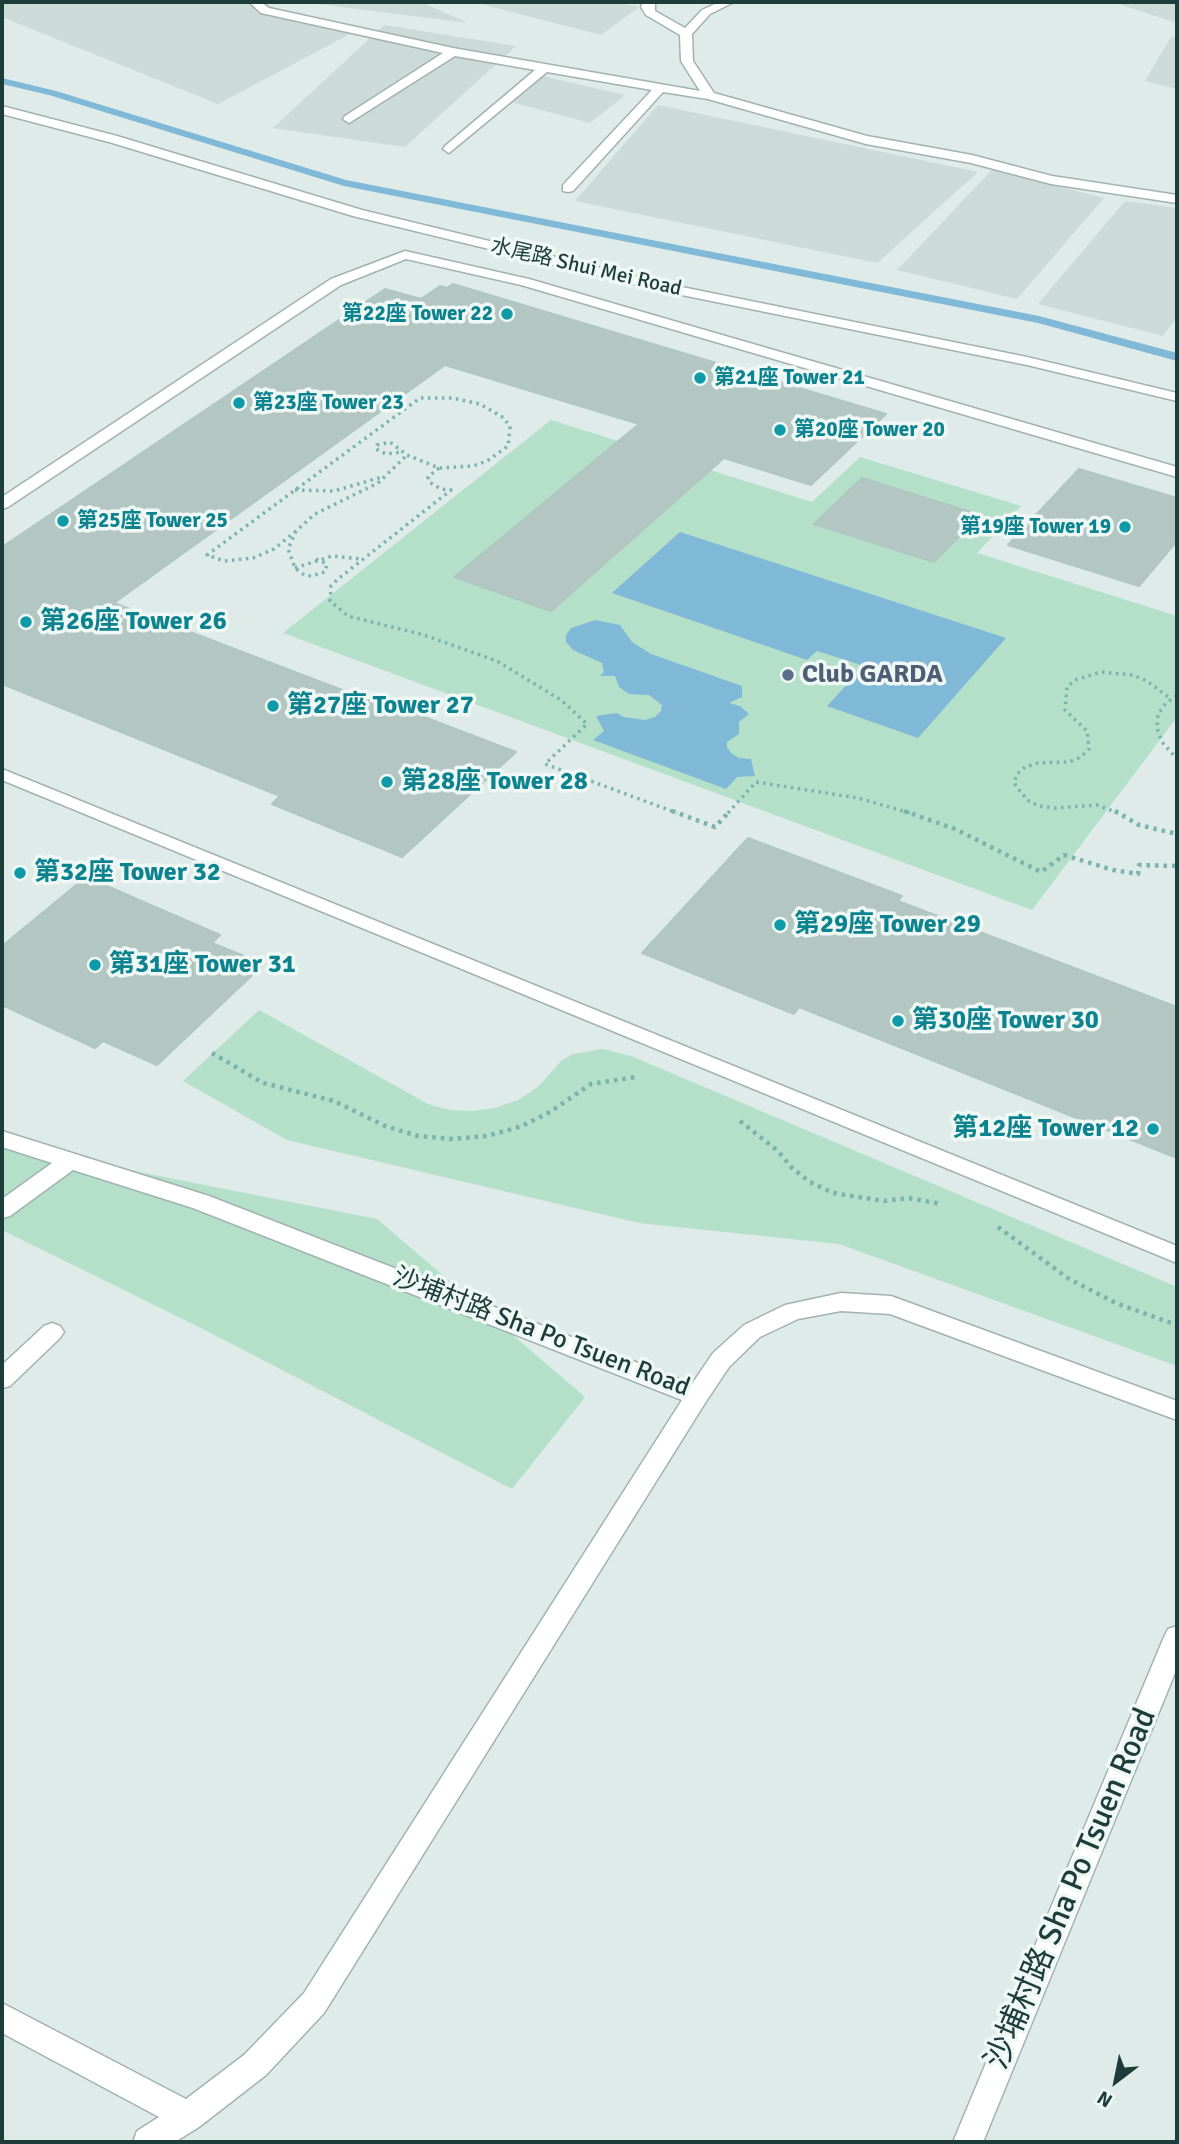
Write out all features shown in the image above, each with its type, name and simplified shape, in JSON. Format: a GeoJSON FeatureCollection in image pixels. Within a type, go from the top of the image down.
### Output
{"type":"FeatureCollection","features":[{"type":"Feature","properties":{"kind":"street"},"geometry":{"type":"LineString","coordinates":[[255,2],[265,11],[453,52],[709,96],[866,140],[972,159],[1051,180],[1177,199]]}},
{"type":"Feature","properties":{"kind":"street"},"geometry":{"type":"LineString","coordinates":[[632,2],[648,4],[650,13],[686,33]]}},
{"type":"Feature","properties":{"kind":"street"},"geometry":{"type":"LineString","coordinates":[[709,96],[687,61],[686,33],[706,12],[728,2]]}},
{"type":"Feature","properties":{"kind":"street"},"geometry":{"type":"LineString","coordinates":[[349,119],[453,52]]}},
{"type":"Feature","properties":{"kind":"street"},"geometry":{"type":"LineString","coordinates":[[449,149],[544,68]]}},
{"type":"Feature","properties":{"kind":"street"},"geometry":{"type":"LineString","coordinates":[[568,188],[660,88]]}},
{"type":"Feature","properties":{"kind":"street","name":"水尾路 Shui Mei Road"},"geometry":{"type":"LineString","coordinates":[[2,110],[113,139],[358,213],[662,287],[1027,361],[1177,397]]}},
{"type":"Feature","properties":{"kind":"street"},"geometry":{"type":"LineString","coordinates":[[2,504],[337,282],[405,255],[524,282],[1177,472]]}},
{"type":"Feature","properties":{"kind":"street"},"geometry":{"type":"LineString","coordinates":[[2,774],[1177,1255]]}},
{"type":"Feature","properties":{"kind":"street","name":"沙埔村路 Sha Po Tsuen Road"},"geometry":{"type":"LineString","coordinates":[[2,1139],[201,1202],[697,1396],[721,1360],[752,1331],[793,1311],[841,1302],[891,1306],[927,1317],[1177,1411]]}},
{"type":"Feature","properties":{"kind":"street"},"geometry":{"type":"LineString","coordinates":[[2,1210],[71,1160]]}},
{"type":"Feature","properties":{"kind":"street"},"geometry":{"type":"LineString","coordinates":[[2,1379],[52,1332]]}},
{"type":"Feature","properties":{"kind":"street"},"geometry":{"type":"LineString","coordinates":[[148,2142],[188,2116],[255,2065],[314,2003],[697,1396]]}},
{"type":"Feature","properties":{"kind":"street","name":"沙埔村路 Sha Po Tsuen Road"},"geometry":{"type":"LineString","coordinates":[[968,2142],[1177,1637]]}},
{"type":"Feature","properties":{"kind":"street"},"geometry":{"type":"LineString","coordinates":[[2,2017],[188,2116]]}},
{"type":"Feature","properties":{"kind":"path"},"geometry":{"type":"LineString","coordinates":[[401,452],[386,454],[376,449],[377,445],[390,442],[407,455],[439,468],[456,469],[473,466],[500,454],[508,446],[511,437],[504,418],[494,410],[466,400],[420,398],[207,555],[224,561],[253,558],[274,549],[315,514],[361,494],[395,469],[407,455]]}},
{"type":"Feature","properties":{"kind":"path"},"geometry":{"type":"LineString","coordinates":[[439,468],[428,477],[429,482],[442,489],[451,490],[331,586],[330,601],[348,616],[424,635],[497,661],[561,700],[587,724],[545,764],[715,827],[756,782],[858,798],[908,812],[955,829],[1041,872],[1064,855],[1100,867],[1138,874],[1139,865],[1177,866]]}},
{"type":"Feature","properties":{"kind":"path"},"geometry":{"type":"LineString","coordinates":[[295,490],[334,491],[352,488],[383,477],[395,469]]}},
{"type":"Feature","properties":{"kind":"path"},"geometry":{"type":"LineString","coordinates":[[296,531],[288,549],[295,568],[304,575],[311,576],[326,572],[327,564],[316,559]]}},
{"type":"Feature","properties":{"kind":"path"},"geometry":{"type":"LineString","coordinates":[[295,568],[332,556],[363,559]]}},
{"type":"Feature","properties":{"kind":"path"},"geometry":{"type":"LineString","coordinates":[[1171,699],[1147,681],[1117,672],[1101,672],[1075,680],[1067,687],[1065,710],[1087,731],[1089,750],[1069,762],[1038,763],[1025,767],[1017,774],[1014,783],[1027,800],[1039,806],[1055,808],[1097,805],[1112,809],[1139,825],[1177,834]]}},
{"type":"Feature","properties":{"kind":"path"},"geometry":{"type":"LineString","coordinates":[[1177,696],[1171,699],[1158,715],[1157,728],[1162,742],[1177,759]]}},
{"type":"Feature","properties":{"kind":"path"},"geometry":{"type":"LineString","coordinates":[[212,1053],[228,1065],[263,1083],[334,1101],[385,1126],[418,1136],[453,1139],[488,1136],[522,1126],[550,1112],[590,1084],[616,1078],[644,1078]]}},
{"type":"Feature","properties":{"kind":"path"},"geometry":{"type":"LineString","coordinates":[[733,1116],[778,1151],[801,1175],[833,1193],[884,1201],[908,1198],[951,1207]]}},
{"type":"Feature","properties":{"kind":"path"},"geometry":{"type":"LineString","coordinates":[[991,1224],[1069,1279],[1118,1304],[1177,1325]]}},
{"type":"Feature","properties":{"kind":"shaded area"},"geometry":{"type":"Polygon","coordinates":[[[2,2],[257,2],[350,34],[218,104],[2,17],[2,2]]]}},
{"type":"Feature","properties":{"kind":"shaded area"},"geometry":{"type":"Polygon","coordinates":[[[303,2],[421,2],[468,23],[303,2]]]}},
{"type":"Feature","properties":{"kind":"shaded area"},"geometry":{"type":"Polygon","coordinates":[[[473,2],[616,2],[639,7],[601,35],[473,2]]]}},
{"type":"Feature","properties":{"kind":"shaded area"},"geometry":{"type":"Polygon","coordinates":[[[1113,2],[1177,2],[1177,23],[1113,2]]]}},
{"type":"Feature","properties":{"kind":"shaded area"},"geometry":{"type":"Polygon","coordinates":[[[384,25],[516,46],[405,147],[273,128],[384,25]]]}},
{"type":"Feature","properties":{"kind":"shaded area"},"geometry":{"type":"Polygon","coordinates":[[[1171,37],[1177,39],[1177,89],[1145,81],[1171,37]]]}},
{"type":"Feature","properties":{"kind":"shaded area"},"geometry":{"type":"Polygon","coordinates":[[[529,73],[625,95],[590,123],[500,99],[529,73]]]}},
{"type":"Feature","properties":{"kind":"shaded area"},"geometry":{"type":"Polygon","coordinates":[[[658,105],[978,172],[877,263],[575,201],[658,105]]]}},
{"type":"Feature","properties":{"kind":"shaded area"},"geometry":{"type":"Polygon","coordinates":[[[992,170],[1104,198],[1017,299],[897,270],[992,170]]]}},
{"type":"Feature","properties":{"kind":"shaded area"},"geometry":{"type":"Polygon","coordinates":[[[1125,201],[1177,208],[1177,317],[1163,336],[1038,304],[1125,201]]]}},
{"type":"Feature","properties":{"kind":"green space","name":"Club GARDA"},"geometry":{"type":"Polygon","coordinates":[[[551,420],[812,502],[860,457],[1021,506],[977,553],[1177,616],[1177,717],[1032,910],[283,633],[551,420]]]}},
{"type":"Feature","properties":{"kind":"green space"},"geometry":{"type":"Polygon","coordinates":[[[259,1010],[428,1104],[449,1110],[495,1108],[518,1100],[538,1087],[561,1061],[573,1054],[603,1049],[631,1056],[1177,1287],[1177,1366],[839,1244],[639,1223],[287,1140],[183,1081],[259,1010]]]}},
{"type":"Feature","properties":{"kind":"green space"},"geometry":{"type":"Polygon","coordinates":[[[2,1145],[377,1219],[585,1397],[512,1489],[201,1328],[2,1230],[2,1145]]]}},
{"type":"Feature","properties":{"kind":"water"},"geometry":{"type":"Polygon","coordinates":[[[680,532],[1006,638],[918,738],[827,706],[864,666],[817,651],[807,660],[612,593],[680,532]]]}},
{"type":"Feature","properties":{"kind":"water"},"geometry":{"type":"Polygon","coordinates":[[[595,620],[620,625],[632,642],[651,654],[742,686],[742,697],[729,703],[740,706],[749,714],[739,722],[739,734],[727,742],[727,747],[739,758],[751,759],[755,776],[737,777],[726,789],[593,740],[604,731],[596,716],[617,713],[624,717],[645,720],[655,717],[661,711],[662,705],[649,695],[629,694],[619,687],[615,676],[600,676],[604,672],[602,663],[573,650],[566,642],[566,635],[571,628],[595,620]]]}},
{"type":"Feature","properties":{"kind":"building"},"geometry":{"type":"Polygon","coordinates":[[[453,284],[886,414],[811,485],[724,458],[551,611],[454,577],[639,424],[445,365],[114,603],[379,704],[382,701],[516,752],[402,857],[272,804],[280,796],[2,684],[2,547],[385,289],[421,299],[440,286],[447,288],[453,284]]]}},
{"type":"Feature","properties":{"kind":"building","name":"第19座 Tower 19"},"geometry":{"type":"Polygon","coordinates":[[[1079,469],[1177,498],[1177,541],[1139,586],[1008,545],[1079,469]]]}},
{"type":"Feature","properties":{"kind":"building"},"geometry":{"type":"Polygon","coordinates":[[[862,478],[980,515],[934,562],[814,524],[862,478]]]}},
{"type":"Feature","properties":{"kind":"building"},"geometry":{"type":"Polygon","coordinates":[[[748,838],[902,896],[898,901],[1177,1007],[1177,1158],[799,1007],[794,1014],[642,953],[748,838]]]}},
{"type":"Feature","properties":{"kind":"building","name":"第31座 Tower 31"},"geometry":{"type":"Polygon","coordinates":[[[86,877],[220,935],[212,943],[264,964],[157,1065],[103,1041],[95,1048],[2,1005],[2,946],[86,877]]]}},
{"type":"Feature","properties":{"kind":"waterway"},"geometry":{"type":"LineString","coordinates":[[2,81],[52,93],[344,183],[1039,320],[1177,357]]}},
{"type":"Feature","properties":{"kind":"place","name":"第22座 Tower 22"},"geometry":{"type":"Point","coordinates":[507,314]}},
{"type":"Feature","properties":{"kind":"place","name":"第21座 Tower 21"},"geometry":{"type":"Point","coordinates":[700,378]}},
{"type":"Feature","properties":{"kind":"place","name":"第23座 Tower 23"},"geometry":{"type":"Point","coordinates":[239,403]}},
{"type":"Feature","properties":{"kind":"place","name":"第20座 Tower 20"},"geometry":{"type":"Point","coordinates":[780,430]}},
{"type":"Feature","properties":{"kind":"place","name":"第25座 Tower 25"},"geometry":{"type":"Point","coordinates":[63,521]}},
{"type":"Feature","properties":{"kind":"place","name":"第19座 Tower 19"},"geometry":{"type":"Point","coordinates":[1125,527]}},
{"type":"Feature","properties":{"kind":"place","name":"第26座 Tower 26"},"geometry":{"type":"Point","coordinates":[26,622]}},
{"type":"Feature","properties":{"kind":"place","name":"Club GARDA"},"geometry":{"type":"Point","coordinates":[788,675]}},
{"type":"Feature","properties":{"kind":"place","name":"第27座 Tower 27"},"geometry":{"type":"Point","coordinates":[273,706]}},
{"type":"Feature","properties":{"kind":"place","name":"第28座 Tower 28"},"geometry":{"type":"Point","coordinates":[387,782]}},
{"type":"Feature","properties":{"kind":"place","name":"第32座 Tower 32"},"geometry":{"type":"Point","coordinates":[20,873]}},
{"type":"Feature","properties":{"kind":"place","name":"第29座 Tower 29"},"geometry":{"type":"Point","coordinates":[780,925]}},
{"type":"Feature","properties":{"kind":"place","name":"第31座 Tower 31"},"geometry":{"type":"Point","coordinates":[95,965]}},
{"type":"Feature","properties":{"kind":"place","name":"第30座 Tower 30"},"geometry":{"type":"Point","coordinates":[898,1021]}},
{"type":"Feature","properties":{"kind":"place","name":"第12座 Tower 12"},"geometry":{"type":"Point","coordinates":[1153,1129]}}]}
